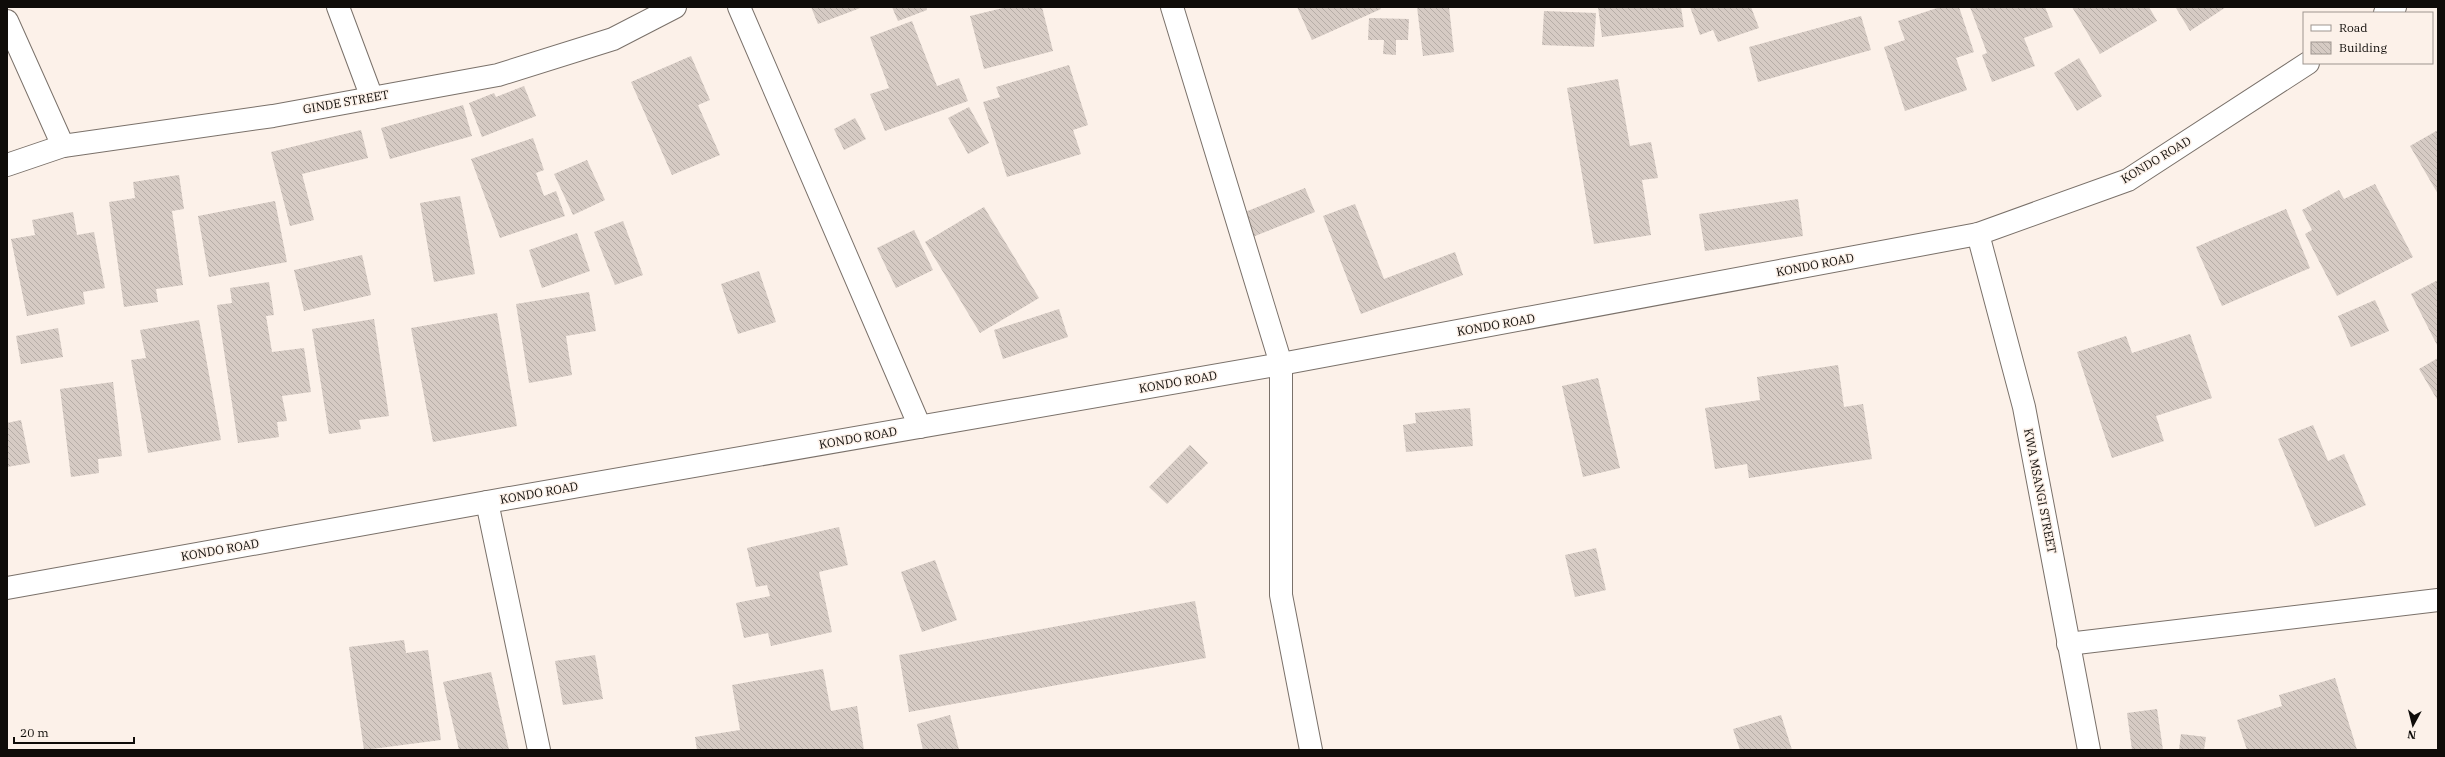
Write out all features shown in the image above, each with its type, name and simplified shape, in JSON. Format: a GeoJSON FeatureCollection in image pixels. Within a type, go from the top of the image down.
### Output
{"type":"FeatureCollection","features":[{"type":"Feature","properties":{"kind":"street"},"geometry":{"type":"LineString","coordinates":[[338,7],[372,98]]}},
{"type":"Feature","properties":{"kind":"street","name":"GINDE STREET"},"geometry":{"type":"LineString","coordinates":[[7,165],[63,146],[273,116],[498,74],[613,39],[675,7]]}},
{"type":"Feature","properties":{"kind":"street"},"geometry":{"type":"LineString","coordinates":[[739,7],[920,427]]}},
{"type":"Feature","properties":{"kind":"street"},"geometry":{"type":"LineString","coordinates":[[1172,7],[1281,364],[1281,595],[1311,750]]}},
{"type":"Feature","properties":{"kind":"street"},"geometry":{"type":"LineString","coordinates":[[7,21],[63,146]]}},
{"type":"Feature","properties":{"kind":"street","name":"KONDO ROAD"},"geometry":{"type":"LineString","coordinates":[[7,588],[487,502],[1281,364],[1978,234],[2128,180],[2306,64]]}},
{"type":"Feature","properties":{"kind":"street","name":"KWA MSANGI STREET"},"geometry":{"type":"LineString","coordinates":[[1978,234],[2024,407],[2089,750]]}},
{"type":"Feature","properties":{"kind":"street"},"geometry":{"type":"LineString","coordinates":[[487,502],[539,750]]}},
{"type":"Feature","properties":{"kind":"street"},"geometry":{"type":"LineString","coordinates":[[2068,644],[2438,600]]}},
{"type":"Feature","properties":{"kind":"building"},"geometry":{"type":"Polygon","coordinates":[[[811,7],[863,7],[818,24],[811,7]]]}},
{"type":"Feature","properties":{"kind":"building"},"geometry":{"type":"Polygon","coordinates":[[[892,7],[926,7],[927,10],[898,21],[892,7]]]}},
{"type":"Feature","properties":{"kind":"building"},"geometry":{"type":"Polygon","coordinates":[[[1007,7],[1042,7],[1053,51],[984,69],[970,16],[1007,7]]]}},
{"type":"Feature","properties":{"kind":"building"},"geometry":{"type":"Polygon","coordinates":[[[1297,7],[1380,7],[1381,9],[1312,40],[1297,7]]]}},
{"type":"Feature","properties":{"kind":"building"},"geometry":{"type":"Polygon","coordinates":[[[1417,7],[1449,7],[1454,52],[1423,56],[1417,7]]]}},
{"type":"Feature","properties":{"kind":"building"},"geometry":{"type":"Polygon","coordinates":[[[1598,7],[1681,7],[1684,27],[1602,37],[1598,7]]]}},
{"type":"Feature","properties":{"kind":"building"},"geometry":{"type":"Polygon","coordinates":[[[1690,7],[1751,7],[1759,28],[1718,42],[1713,30],[1700,35],[1690,7]]]}},
{"type":"Feature","properties":{"kind":"building"},"geometry":{"type":"Polygon","coordinates":[[[1940,7],[1959,7],[1974,52],[1956,58],[1967,90],[1905,111],[1884,47],[1905,40],[1898,21],[1940,7]]]}},
{"type":"Feature","properties":{"kind":"building"},"geometry":{"type":"Polygon","coordinates":[[[1970,7],[2045,7],[2053,27],[2024,38],[2035,66],[1992,82],[1982,55],[1987,53],[1970,7]]]}},
{"type":"Feature","properties":{"kind":"building"},"geometry":{"type":"Polygon","coordinates":[[[2072,7],[2149,7],[2157,21],[2100,54],[2072,7]]]}},
{"type":"Feature","properties":{"kind":"building"},"geometry":{"type":"Polygon","coordinates":[[[2226,7],[2190,31],[2176,8],[2226,7]]]}},
{"type":"Feature","properties":{"kind":"building"},"geometry":{"type":"Polygon","coordinates":[[[1544,11],[1596,13],[1594,47],[1542,45],[1544,11]]]}},
{"type":"Feature","properties":{"kind":"building"},"geometry":{"type":"Polygon","coordinates":[[[1861,16],[1871,50],[1758,82],[1749,47],[1861,16]]]}},
{"type":"Feature","properties":{"kind":"building"},"geometry":{"type":"Polygon","coordinates":[[[1369,18],[1409,19],[1408,40],[1396,40],[1396,55],[1383,54],[1384,40],[1368,40],[1369,18]]]}},
{"type":"Feature","properties":{"kind":"building"},"geometry":{"type":"Polygon","coordinates":[[[912,21],[937,86],[959,78],[968,101],[885,131],[870,94],[889,88],[870,37],[912,21]]]}},
{"type":"Feature","properties":{"kind":"building"},"geometry":{"type":"Polygon","coordinates":[[[691,56],[710,100],[698,105],[720,155],[672,175],[631,82],[691,56]]]}},
{"type":"Feature","properties":{"kind":"building"},"geometry":{"type":"Polygon","coordinates":[[[2079,58],[2102,96],[2077,111],[2054,73],[2079,58]]]}},
{"type":"Feature","properties":{"kind":"building"},"geometry":{"type":"Polygon","coordinates":[[[1069,65],[1088,125],[1073,130],[1081,154],[1007,177],[983,102],[1000,97],[996,87],[1069,65]]]}},
{"type":"Feature","properties":{"kind":"building"},"geometry":{"type":"Polygon","coordinates":[[[1618,79],[1630,146],[1651,142],[1658,178],[1642,180],[1651,235],[1594,244],[1567,88],[1618,79]]]}},
{"type":"Feature","properties":{"kind":"building"},"geometry":{"type":"Polygon","coordinates":[[[524,86],[536,116],[482,137],[469,103],[494,93],[496,97],[524,86]]]}},
{"type":"Feature","properties":{"kind":"building"},"geometry":{"type":"Polygon","coordinates":[[[463,105],[472,136],[390,159],[381,128],[463,105]]]}},
{"type":"Feature","properties":{"kind":"building"},"geometry":{"type":"Polygon","coordinates":[[[969,107],[989,143],[968,154],[948,118],[969,107]]]}},
{"type":"Feature","properties":{"kind":"building"},"geometry":{"type":"Polygon","coordinates":[[[855,118],[866,139],[844,150],[834,129],[855,118]]]}},
{"type":"Feature","properties":{"kind":"building"},"geometry":{"type":"Polygon","coordinates":[[[361,130],[368,158],[302,174],[314,220],[290,226],[271,152],[361,130]]]}},
{"type":"Feature","properties":{"kind":"building"},"geometry":{"type":"Polygon","coordinates":[[[2438,130],[2438,194],[2410,146],[2438,130]]]}},
{"type":"Feature","properties":{"kind":"building"},"geometry":{"type":"Polygon","coordinates":[[[533,138],[544,170],[536,173],[544,196],[556,191],[565,216],[500,238],[471,159],[533,138]]]}},
{"type":"Feature","properties":{"kind":"building"},"geometry":{"type":"Polygon","coordinates":[[[587,160],[605,200],[573,215],[554,174],[587,160]]]}},
{"type":"Feature","properties":{"kind":"building"},"geometry":{"type":"Polygon","coordinates":[[[179,175],[184,209],[172,211],[183,285],[156,289],[158,302],[124,307],[109,202],[135,198],[133,182],[179,175]]]}},
{"type":"Feature","properties":{"kind":"building"},"geometry":{"type":"Polygon","coordinates":[[[2375,184],[2413,257],[2337,296],[2305,234],[2312,230],[2302,210],[2339,190],[2344,199],[2375,184]]]}},
{"type":"Feature","properties":{"kind":"building"},"geometry":{"type":"Polygon","coordinates":[[[1305,188],[1315,212],[1245,240],[1235,216],[1305,188]]]}},
{"type":"Feature","properties":{"kind":"building"},"geometry":{"type":"Polygon","coordinates":[[[460,196],[475,274],[434,282],[420,203],[460,196]]]}},
{"type":"Feature","properties":{"kind":"building"},"geometry":{"type":"Polygon","coordinates":[[[1798,199],[1803,236],[1705,251],[1699,214],[1798,199]]]}},
{"type":"Feature","properties":{"kind":"building"},"geometry":{"type":"Polygon","coordinates":[[[275,201],[287,262],[209,277],[198,216],[275,201]]]}},
{"type":"Feature","properties":{"kind":"building"},"geometry":{"type":"Polygon","coordinates":[[[1355,204],[1384,279],[1455,252],[1463,275],[1361,314],[1323,216],[1355,204]]]}},
{"type":"Feature","properties":{"kind":"building"},"geometry":{"type":"Polygon","coordinates":[[[984,207],[1039,298],[980,333],[925,242],[984,207]]]}},
{"type":"Feature","properties":{"kind":"building"},"geometry":{"type":"Polygon","coordinates":[[[2286,209],[2310,268],[2222,306],[2196,247],[2286,209]]]}},
{"type":"Feature","properties":{"kind":"building"},"geometry":{"type":"Polygon","coordinates":[[[73,212],[77,235],[94,232],[105,288],[83,292],[85,304],[27,316],[11,239],[35,235],[32,220],[73,212]]]}},
{"type":"Feature","properties":{"kind":"building"},"geometry":{"type":"Polygon","coordinates":[[[623,221],[643,275],[615,285],[594,232],[623,221]]]}},
{"type":"Feature","properties":{"kind":"building"},"geometry":{"type":"Polygon","coordinates":[[[914,230],[933,270],[896,288],[877,248],[914,230]]]}},
{"type":"Feature","properties":{"kind":"building"},"geometry":{"type":"Polygon","coordinates":[[[577,233],[590,271],[542,288],[529,250],[577,233]]]}},
{"type":"Feature","properties":{"kind":"building"},"geometry":{"type":"Polygon","coordinates":[[[362,255],[371,295],[304,311],[294,270],[362,255]]]}},
{"type":"Feature","properties":{"kind":"building"},"geometry":{"type":"Polygon","coordinates":[[[759,271],[776,322],[738,334],[721,284],[759,271]]]}},
{"type":"Feature","properties":{"kind":"building"},"geometry":{"type":"Polygon","coordinates":[[[2438,280],[2438,347],[2411,294],[2438,280]]]}},
{"type":"Feature","properties":{"kind":"building"},"geometry":{"type":"Polygon","coordinates":[[[269,282],[274,315],[266,316],[272,352],[304,348],[311,392],[282,396],[287,421],[277,422],[279,437],[238,443],[217,305],[232,303],[230,288],[269,282]]]}},
{"type":"Feature","properties":{"kind":"building"},"geometry":{"type":"Polygon","coordinates":[[[589,292],[596,331],[566,336],[572,375],[529,383],[516,304],[589,292]]]}},
{"type":"Feature","properties":{"kind":"building"},"geometry":{"type":"Polygon","coordinates":[[[2375,300],[2389,331],[2351,347],[2338,316],[2375,300]]]}},
{"type":"Feature","properties":{"kind":"building"},"geometry":{"type":"Polygon","coordinates":[[[1059,309],[1068,337],[1003,359],[994,330],[1059,309]]]}},
{"type":"Feature","properties":{"kind":"building"},"geometry":{"type":"Polygon","coordinates":[[[497,313],[517,426],[433,442],[411,328],[497,313]]]}},
{"type":"Feature","properties":{"kind":"building"},"geometry":{"type":"Polygon","coordinates":[[[374,319],[389,416],[359,420],[361,429],[329,434],[312,329],[374,319]]]}},
{"type":"Feature","properties":{"kind":"building"},"geometry":{"type":"Polygon","coordinates":[[[199,320],[221,440],[148,453],[131,360],[146,358],[140,330],[199,320]]]}},
{"type":"Feature","properties":{"kind":"building"},"geometry":{"type":"Polygon","coordinates":[[[58,328],[63,357],[21,364],[16,336],[58,328]]]}},
{"type":"Feature","properties":{"kind":"building"},"geometry":{"type":"Polygon","coordinates":[[[2190,334],[2212,398],[2156,416],[2164,441],[2112,458],[2077,352],[2126,336],[2132,353],[2190,334]]]}},
{"type":"Feature","properties":{"kind":"building"},"geometry":{"type":"Polygon","coordinates":[[[2438,358],[2438,401],[2419,369],[2438,358]]]}},
{"type":"Feature","properties":{"kind":"building"},"geometry":{"type":"Polygon","coordinates":[[[1838,365],[1844,407],[1863,404],[1872,459],[1749,478],[1747,464],[1715,469],[1705,408],[1760,400],[1757,377],[1838,365]]]}},
{"type":"Feature","properties":{"kind":"building"},"geometry":{"type":"Polygon","coordinates":[[[1598,378],[1620,468],[1583,477],[1562,386],[1598,378]]]}},
{"type":"Feature","properties":{"kind":"building"},"geometry":{"type":"Polygon","coordinates":[[[113,382],[122,456],[98,459],[99,473],[71,477],[60,389],[113,382]]]}},
{"type":"Feature","properties":{"kind":"building"},"geometry":{"type":"Polygon","coordinates":[[[1470,408],[1473,446],[1406,452],[1403,425],[1416,423],[1415,413],[1470,408]]]}},
{"type":"Feature","properties":{"kind":"building"},"geometry":{"type":"Polygon","coordinates":[[[21,420],[30,463],[7,467],[7,423],[21,420]]]}},
{"type":"Feature","properties":{"kind":"building"},"geometry":{"type":"Polygon","coordinates":[[[2313,425],[2328,461],[2344,454],[2366,505],[2315,527],[2278,439],[2313,425]]]}},
{"type":"Feature","properties":{"kind":"building"},"geometry":{"type":"Polygon","coordinates":[[[1190,445],[1208,463],[1167,504],[1149,487],[1190,445]]]}},
{"type":"Feature","properties":{"kind":"building"},"geometry":{"type":"Polygon","coordinates":[[[839,527],[848,565],[819,572],[832,632],[771,646],[768,633],[744,638],[736,603],[770,596],[767,585],[756,587],[747,548],[839,527]]]}},
{"type":"Feature","properties":{"kind":"building"},"geometry":{"type":"Polygon","coordinates":[[[1596,548],[1606,590],[1575,597],[1565,555],[1596,548]]]}},
{"type":"Feature","properties":{"kind":"building"},"geometry":{"type":"Polygon","coordinates":[[[935,560],[957,620],[922,632],[901,572],[935,560]]]}},
{"type":"Feature","properties":{"kind":"building"},"geometry":{"type":"Polygon","coordinates":[[[1195,601],[1206,658],[909,712],[899,655],[1195,601]]]}},
{"type":"Feature","properties":{"kind":"building"},"geometry":{"type":"Polygon","coordinates":[[[404,640],[406,653],[428,650],[441,740],[364,750],[349,647],[404,640]]]}},
{"type":"Feature","properties":{"kind":"building"},"geometry":{"type":"Polygon","coordinates":[[[595,655],[603,699],[563,705],[555,661],[595,655]]]}},
{"type":"Feature","properties":{"kind":"building"},"geometry":{"type":"Polygon","coordinates":[[[823,669],[831,711],[857,706],[864,750],[697,750],[695,737],[740,730],[732,685],[823,669]]]}},
{"type":"Feature","properties":{"kind":"building"},"geometry":{"type":"Polygon","coordinates":[[[491,672],[509,750],[459,750],[443,682],[491,672]]]}},
{"type":"Feature","properties":{"kind":"building"},"geometry":{"type":"Polygon","coordinates":[[[2335,678],[2357,750],[2247,750],[2237,720],[2282,706],[2279,695],[2335,678]]]}},
{"type":"Feature","properties":{"kind":"building"},"geometry":{"type":"Polygon","coordinates":[[[2157,709],[2163,750],[2132,750],[2127,713],[2157,709]]]}},
{"type":"Feature","properties":{"kind":"building"},"geometry":{"type":"Polygon","coordinates":[[[950,715],[959,750],[923,750],[917,724],[950,715]]]}},
{"type":"Feature","properties":{"kind":"building"},"geometry":{"type":"Polygon","coordinates":[[[1781,715],[1792,750],[1740,750],[1733,729],[1781,715]]]}},
{"type":"Feature","properties":{"kind":"building"},"geometry":{"type":"Polygon","coordinates":[[[2181,734],[2206,737],[2204,750],[2179,750],[2181,734]]]}}]}
